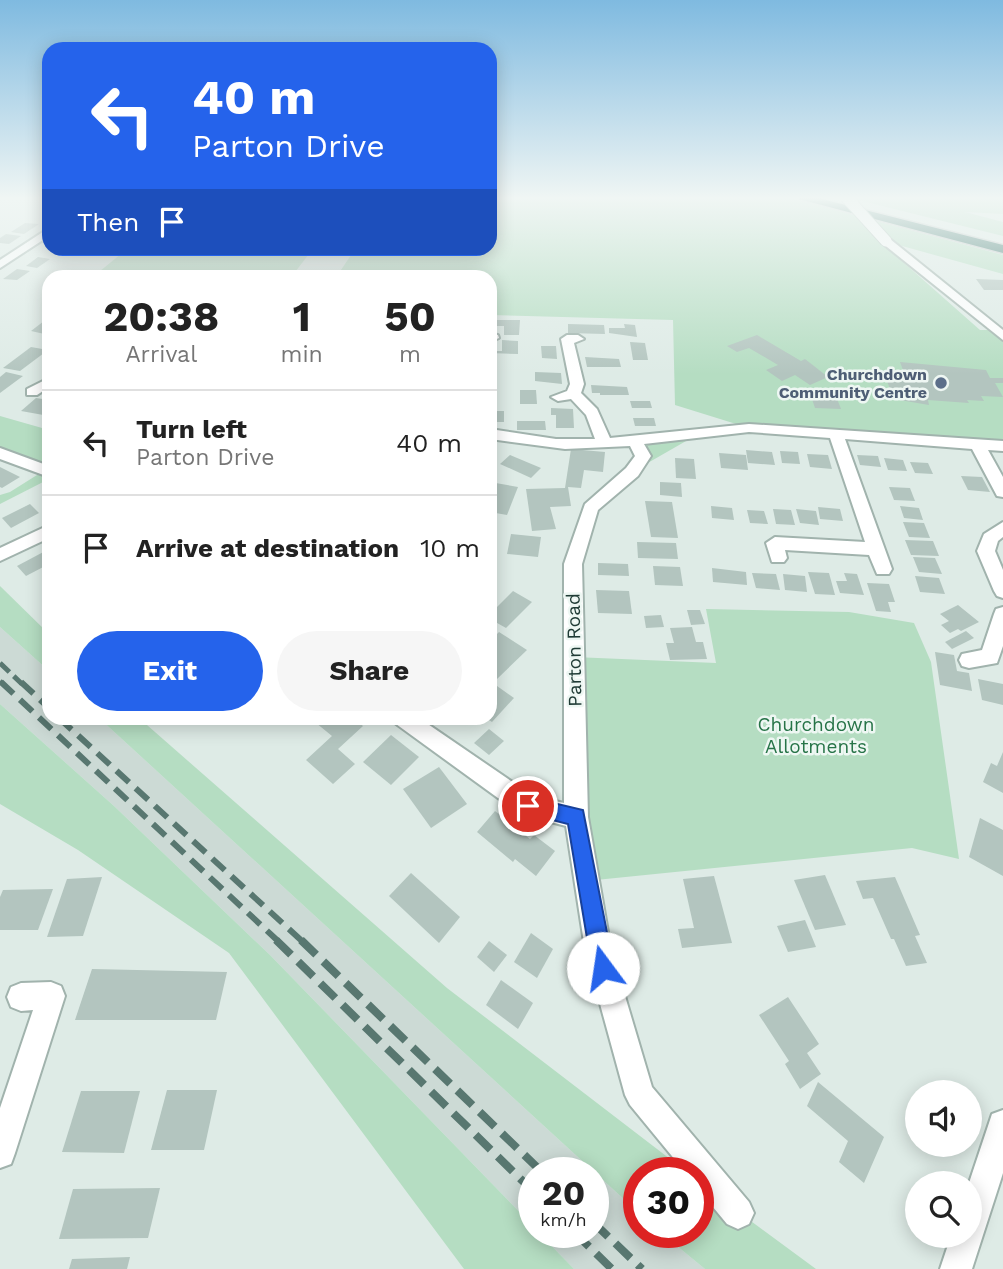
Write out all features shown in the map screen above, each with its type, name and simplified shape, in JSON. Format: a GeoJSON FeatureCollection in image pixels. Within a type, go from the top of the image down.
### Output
{"type":"FeatureCollection","features":[{"type":"Feature","properties":{"kind":"street"},"geometry":{"type":"LineString","coordinates":[[906,256],[1003,336]]}},
{"type":"Feature","properties":{"kind":"street"},"geometry":{"type":"LineString","coordinates":[[579,339],[567,339],[577,384],[566,395],[595,413],[604,443]]}},
{"type":"Feature","properties":{"kind":"street"},"geometry":{"type":"LineString","coordinates":[[32,392],[42,386]]}},
{"type":"Feature","properties":{"kind":"street"},"geometry":{"type":"LineString","coordinates":[[497,435],[565,444],[604,443],[707,429],[749,428],[837,437],[1003,446]]}},
{"type":"Feature","properties":{"kind":"street"},"geometry":{"type":"LineString","coordinates":[[837,437],[883,569]]}},
{"type":"Feature","properties":{"kind":"street","name":"Parton Road"},"geometry":{"type":"LineString","coordinates":[[634,440],[643,456],[632,472],[591,508],[573,564],[576,817],[598,949],[640,1095],[738,1213]]}},
{"type":"Feature","properties":{"kind":"street"},"geometry":{"type":"LineString","coordinates":[[978,445],[1003,492]]}},
{"type":"Feature","properties":{"kind":"street"},"geometry":{"type":"LineString","coordinates":[[0,453],[42,469]]}},
{"type":"Feature","properties":{"kind":"street"},"geometry":{"type":"LineString","coordinates":[[1003,528],[990,538],[986,551],[1003,591]]}},
{"type":"Feature","properties":{"kind":"street"},"geometry":{"type":"LineString","coordinates":[[0,555],[42,534]]}},
{"type":"Feature","properties":{"kind":"street"},"geometry":{"type":"LineString","coordinates":[[778,558],[775,543],[876,549]]}},
{"type":"Feature","properties":{"kind":"street"},"geometry":{"type":"LineString","coordinates":[[969,660],[996,658],[1003,614]]}},
{"type":"Feature","properties":{"kind":"street"},"geometry":{"type":"LineString","coordinates":[[413,725],[528,806],[576,817]]}},
{"type":"Feature","properties":{"kind":"street"},"geometry":{"type":"LineString","coordinates":[[0,1153],[51,996],[21,997]]}},
{"type":"Feature","properties":{"kind":"street"},"geometry":{"type":"LineString","coordinates":[[982,1191],[1003,1125]]}},
{"type":"Feature","properties":{"kind":"street"},"geometry":{"type":"LineString","coordinates":[[956,1269],[963,1248]]}},
{"type":"Feature","properties":{"kind":"shaded area"},"geometry":{"type":"Polygon","coordinates":[[[0,627],[42,665],[42,725],[107,725],[578,1157],[518,1157],[518,1211],[270,955],[114,806],[0,704],[0,627]]]}},
{"type":"Feature","properties":{"kind":"shaded area"},"geometry":{"type":"Polygon","coordinates":[[[609,1186],[623,1198],[623,1248],[679,1248],[705,1269],[574,1269],[554,1248],[609,1248],[609,1186]]]}},
{"type":"Feature","properties":{"kind":"green space"},"geometry":{"type":"Polygon","coordinates":[[[118,256],[307,256],[297,270],[101,270],[118,256]]]}},
{"type":"Feature","properties":{"kind":"green space"},"geometry":{"type":"Polygon","coordinates":[[[350,256],[896,256],[980,330],[997,330],[1003,336],[1003,446],[749,428],[675,405],[673,320],[497,315],[497,270],[341,270],[350,256]]]}},
{"type":"Feature","properties":{"kind":"green space"},"geometry":{"type":"Polygon","coordinates":[[[939,256],[1003,256],[1003,274],[939,256]]]}},
{"type":"Feature","properties":{"kind":"green space"},"geometry":{"type":"Polygon","coordinates":[[[0,416],[42,428],[42,469],[0,453],[0,416]]]}},
{"type":"Feature","properties":{"kind":"green space"},"geometry":{"type":"Polygon","coordinates":[[[707,429],[632,472],[642,456],[634,440],[707,429]]]}},
{"type":"Feature","properties":{"kind":"green space"},"geometry":{"type":"Polygon","coordinates":[[[42,472],[42,483],[0,504],[0,495],[10,492],[42,472]]]}},
{"type":"Feature","properties":{"kind":"green space"},"geometry":{"type":"Polygon","coordinates":[[[0,586],[42,627],[42,665],[0,627],[0,586]]]}},
{"type":"Feature","properties":{"kind":"green space","name":"Churchdown Allotments"},"geometry":{"type":"Polygon","coordinates":[[[706,609],[849,612],[914,623],[931,662],[959,859],[912,848],[586,881],[574,657],[716,663],[706,609]]]}},
{"type":"Feature","properties":{"kind":"green space"},"geometry":{"type":"Polygon","coordinates":[[[0,704],[114,806],[270,955],[518,1211],[518,1248],[554,1248],[574,1269],[464,1269],[229,953],[78,850],[0,804],[0,704]]]}},
{"type":"Feature","properties":{"kind":"green space"},"geometry":{"type":"Polygon","coordinates":[[[107,725],[147,725],[447,988],[667,1157],[623,1157],[623,1198],[609,1186],[609,1157],[578,1157],[107,725]]]}},
{"type":"Feature","properties":{"kind":"green space"},"geometry":{"type":"Polygon","coordinates":[[[714,1194],[816,1269],[705,1269],[679,1248],[714,1248],[714,1194]]]}},
{"type":"Feature","properties":{"kind":"building"},"geometry":{"type":"Polygon","coordinates":[[[38,257],[50,259],[37,268],[26,266],[38,257]]]}},
{"type":"Feature","properties":{"kind":"building"},"geometry":{"type":"Polygon","coordinates":[[[17,269],[30,271],[17,280],[3,279],[17,269]]]}},
{"type":"Feature","properties":{"kind":"building"},"geometry":{"type":"Polygon","coordinates":[[[976,279],[1003,280],[1003,290],[984,290],[976,279]]]}},
{"type":"Feature","properties":{"kind":"building"},"geometry":{"type":"Polygon","coordinates":[[[497,320],[520,320],[519,335],[504,335],[504,326],[497,326],[497,320]]]}},
{"type":"Feature","properties":{"kind":"building"},"geometry":{"type":"Polygon","coordinates":[[[42,323],[42,333],[31,331],[42,323]]]}},
{"type":"Feature","properties":{"kind":"building"},"geometry":{"type":"Polygon","coordinates":[[[568,324],[604,325],[605,334],[568,333],[568,324]]]}},
{"type":"Feature","properties":{"kind":"building"},"geometry":{"type":"Polygon","coordinates":[[[624,324],[635,325],[637,337],[609,333],[609,328],[625,328],[624,324]]]}},
{"type":"Feature","properties":{"kind":"building"},"geometry":{"type":"Polygon","coordinates":[[[757,335],[801,361],[805,359],[828,377],[810,385],[795,375],[782,381],[766,370],[778,365],[749,348],[737,352],[727,346],[757,335]]]}},
{"type":"Feature","properties":{"kind":"building"},"geometry":{"type":"Polygon","coordinates":[[[502,340],[518,341],[518,354],[497,353],[502,351],[502,340]]]}},
{"type":"Feature","properties":{"kind":"building"},"geometry":{"type":"Polygon","coordinates":[[[630,342],[645,343],[648,360],[633,360],[630,342]]]}},
{"type":"Feature","properties":{"kind":"building"},"geometry":{"type":"Polygon","coordinates":[[[541,346],[556,346],[557,359],[542,358],[541,346]]]}},
{"type":"Feature","properties":{"kind":"building"},"geometry":{"type":"Polygon","coordinates":[[[31,347],[42,349],[42,354],[20,371],[3,368],[31,347]]]}},
{"type":"Feature","properties":{"kind":"building"},"geometry":{"type":"Polygon","coordinates":[[[585,357],[619,359],[621,367],[587,367],[585,357]]]}},
{"type":"Feature","properties":{"kind":"building","name":"Churchdown Community Centre"},"geometry":{"type":"Polygon","coordinates":[[[900,362],[986,370],[990,378],[1003,378],[1003,383],[995,383],[1003,397],[981,396],[984,401],[967,400],[969,403],[928,400],[929,405],[894,399],[885,376],[906,378],[900,362]]]}},
{"type":"Feature","properties":{"kind":"building"},"geometry":{"type":"Polygon","coordinates":[[[6,372],[23,376],[0,393],[0,377],[6,372]]]}},
{"type":"Feature","properties":{"kind":"building"},"geometry":{"type":"Polygon","coordinates":[[[535,372],[561,373],[562,384],[535,381],[535,372]]]}},
{"type":"Feature","properties":{"kind":"building"},"geometry":{"type":"Polygon","coordinates":[[[591,385],[627,387],[629,395],[592,393],[591,385]]]}},
{"type":"Feature","properties":{"kind":"building"},"geometry":{"type":"Polygon","coordinates":[[[520,390],[536,390],[537,404],[520,404],[520,390]]]}},
{"type":"Feature","properties":{"kind":"building"},"geometry":{"type":"Polygon","coordinates":[[[809,390],[834,391],[841,409],[815,408],[809,390]]]}},
{"type":"Feature","properties":{"kind":"building"},"geometry":{"type":"Polygon","coordinates":[[[36,398],[42,399],[42,415],[21,411],[36,398]]]}},
{"type":"Feature","properties":{"kind":"building"},"geometry":{"type":"Polygon","coordinates":[[[630,401],[650,401],[652,408],[632,408],[630,401]]]}},
{"type":"Feature","properties":{"kind":"building"},"geometry":{"type":"Polygon","coordinates":[[[551,408],[573,409],[574,428],[556,428],[556,415],[551,415],[551,408]]]}},
{"type":"Feature","properties":{"kind":"building"},"geometry":{"type":"Polygon","coordinates":[[[497,411],[504,411],[504,422],[497,422],[497,411]]]}},
{"type":"Feature","properties":{"kind":"building"},"geometry":{"type":"Polygon","coordinates":[[[633,418],[654,418],[656,426],[635,426],[633,418]]]}},
{"type":"Feature","properties":{"kind":"building"},"geometry":{"type":"Polygon","coordinates":[[[517,421],[545,421],[546,430],[517,430],[517,421]]]}},
{"type":"Feature","properties":{"kind":"building"},"geometry":{"type":"Polygon","coordinates":[[[571,449],[605,452],[603,472],[584,470],[581,488],[568,487],[571,506],[550,507],[556,529],[532,531],[526,489],[565,488],[571,449]]]}},
{"type":"Feature","properties":{"kind":"building"},"geometry":{"type":"Polygon","coordinates":[[[746,450],[772,452],[775,465],[748,463],[746,450]]]}},
{"type":"Feature","properties":{"kind":"building"},"geometry":{"type":"Polygon","coordinates":[[[780,451],[798,452],[800,464],[782,463],[780,451]]]}},
{"type":"Feature","properties":{"kind":"building"},"geometry":{"type":"Polygon","coordinates":[[[719,453],[746,455],[748,470],[721,468],[719,453]]]}},
{"type":"Feature","properties":{"kind":"building"},"geometry":{"type":"Polygon","coordinates":[[[807,454],[828,455],[832,469],[810,467],[807,454]]]}},
{"type":"Feature","properties":{"kind":"building"},"geometry":{"type":"Polygon","coordinates":[[[510,455],[541,468],[531,478],[500,464],[510,455]]]}},
{"type":"Feature","properties":{"kind":"building"},"geometry":{"type":"Polygon","coordinates":[[[857,455],[878,456],[881,467],[860,465],[857,455]]]}},
{"type":"Feature","properties":{"kind":"building"},"geometry":{"type":"Polygon","coordinates":[[[675,458],[694,459],[696,479],[676,478],[675,458]]]}},
{"type":"Feature","properties":{"kind":"building"},"geometry":{"type":"Polygon","coordinates":[[[884,458],[903,460],[907,471],[888,470],[884,458]]]}},
{"type":"Feature","properties":{"kind":"building"},"geometry":{"type":"Polygon","coordinates":[[[910,462],[928,463],[933,474],[915,473],[910,462]]]}},
{"type":"Feature","properties":{"kind":"building"},"geometry":{"type":"Polygon","coordinates":[[[0,467],[20,477],[0,487],[0,467]]]}},
{"type":"Feature","properties":{"kind":"building"},"geometry":{"type":"Polygon","coordinates":[[[961,476],[982,477],[990,492],[968,490],[961,476]]]}},
{"type":"Feature","properties":{"kind":"building"},"geometry":{"type":"Polygon","coordinates":[[[660,482],[681,483],[682,497],[660,495],[660,482]]]}},
{"type":"Feature","properties":{"kind":"building"},"geometry":{"type":"Polygon","coordinates":[[[497,483],[518,487],[507,515],[497,513],[497,483]]]}},
{"type":"Feature","properties":{"kind":"building"},"geometry":{"type":"Polygon","coordinates":[[[889,487],[910,488],[915,501],[894,500],[889,487]]]}},
{"type":"Feature","properties":{"kind":"building"},"geometry":{"type":"Polygon","coordinates":[[[645,501],[672,502],[678,538],[651,537],[645,501]]]}},
{"type":"Feature","properties":{"kind":"building"},"geometry":{"type":"Polygon","coordinates":[[[30,504],[39,513],[11,528],[2,518],[30,504]]]}},
{"type":"Feature","properties":{"kind":"building"},"geometry":{"type":"Polygon","coordinates":[[[711,506],[732,508],[734,520],[712,518],[711,506]]]}},
{"type":"Feature","properties":{"kind":"building"},"geometry":{"type":"Polygon","coordinates":[[[900,506],[919,508],[923,520],[904,518],[900,506]]]}},
{"type":"Feature","properties":{"kind":"building"},"geometry":{"type":"Polygon","coordinates":[[[818,507],[840,509],[843,521],[820,519],[818,507]]]}},
{"type":"Feature","properties":{"kind":"building"},"geometry":{"type":"Polygon","coordinates":[[[773,509],[791,510],[795,525],[776,524],[773,509]]]}},
{"type":"Feature","properties":{"kind":"building"},"geometry":{"type":"Polygon","coordinates":[[[796,509],[816,511],[819,525],[800,523],[796,509]]]}},
{"type":"Feature","properties":{"kind":"building"},"geometry":{"type":"Polygon","coordinates":[[[747,510],[764,511],[768,524],[750,523],[747,510]]]}},
{"type":"Feature","properties":{"kind":"building"},"geometry":{"type":"Polygon","coordinates":[[[903,522],[924,523],[930,538],[909,537],[903,522]]]}},
{"type":"Feature","properties":{"kind":"building"},"geometry":{"type":"Polygon","coordinates":[[[511,534],[541,537],[538,557],[507,554],[511,534]]]}},
{"type":"Feature","properties":{"kind":"building"},"geometry":{"type":"Polygon","coordinates":[[[905,540],[933,541],[939,556],[911,555],[905,540]]]}},
{"type":"Feature","properties":{"kind":"building"},"geometry":{"type":"Polygon","coordinates":[[[637,542],[676,543],[678,559],[638,558],[637,542]]]}},
{"type":"Feature","properties":{"kind":"building"},"geometry":{"type":"Polygon","coordinates":[[[42,553],[42,568],[26,576],[17,566],[42,553]]]}},
{"type":"Feature","properties":{"kind":"building"},"geometry":{"type":"Polygon","coordinates":[[[913,557],[935,558],[942,574],[919,572],[913,557]]]}},
{"type":"Feature","properties":{"kind":"building"},"geometry":{"type":"Polygon","coordinates":[[[598,563],[628,564],[629,576],[598,575],[598,563]]]}},
{"type":"Feature","properties":{"kind":"building"},"geometry":{"type":"Polygon","coordinates":[[[653,566],[680,567],[683,586],[655,585],[653,566]]]}},
{"type":"Feature","properties":{"kind":"building"},"geometry":{"type":"Polygon","coordinates":[[[712,568],[746,572],[747,585],[713,582],[712,568]]]}},
{"type":"Feature","properties":{"kind":"building"},"geometry":{"type":"Polygon","coordinates":[[[808,572],[829,573],[835,595],[815,594],[808,572]]]}},
{"type":"Feature","properties":{"kind":"building"},"geometry":{"type":"Polygon","coordinates":[[[752,573],[776,574],[780,590],[756,588],[752,573]]]}},
{"type":"Feature","properties":{"kind":"building"},"geometry":{"type":"Polygon","coordinates":[[[844,573],[857,574],[864,595],[840,593],[836,581],[847,581],[844,573]]]}},
{"type":"Feature","properties":{"kind":"building"},"geometry":{"type":"Polygon","coordinates":[[[783,574],[805,576],[807,592],[785,590],[783,574]]]}},
{"type":"Feature","properties":{"kind":"building"},"geometry":{"type":"Polygon","coordinates":[[[915,576],[939,578],[945,594],[920,592],[915,576]]]}},
{"type":"Feature","properties":{"kind":"building"},"geometry":{"type":"Polygon","coordinates":[[[867,583],[889,584],[895,602],[888,602],[891,612],[876,611],[867,583]]]}},
{"type":"Feature","properties":{"kind":"building"},"geometry":{"type":"Polygon","coordinates":[[[596,590],[629,591],[632,614],[598,613],[596,590]]]}},
{"type":"Feature","properties":{"kind":"building"},"geometry":{"type":"Polygon","coordinates":[[[513,591],[532,602],[506,628],[497,623],[497,607],[513,591]]]}},
{"type":"Feature","properties":{"kind":"building"},"geometry":{"type":"Polygon","coordinates":[[[958,605],[979,622],[950,633],[941,625],[949,621],[940,614],[958,605]]]}},
{"type":"Feature","properties":{"kind":"building"},"geometry":{"type":"Polygon","coordinates":[[[687,610],[700,610],[705,624],[691,625],[687,610]]]}},
{"type":"Feature","properties":{"kind":"building"},"geometry":{"type":"Polygon","coordinates":[[[661,615],[664,627],[646,628],[644,616],[661,615]]]}},
{"type":"Feature","properties":{"kind":"building"},"geometry":{"type":"Polygon","coordinates":[[[692,627],[696,642],[703,642],[707,659],[670,660],[666,643],[674,643],[670,628],[692,627]]]}},
{"type":"Feature","properties":{"kind":"building"},"geometry":{"type":"Polygon","coordinates":[[[966,631],[974,638],[952,649],[945,642],[966,631]]]}},
{"type":"Feature","properties":{"kind":"building"},"geometry":{"type":"Polygon","coordinates":[[[499,632],[527,650],[497,679],[499,632]]]}},
{"type":"Feature","properties":{"kind":"building"},"geometry":{"type":"Polygon","coordinates":[[[935,652],[954,655],[957,671],[969,673],[972,691],[940,685],[935,652]]]}},
{"type":"Feature","properties":{"kind":"building"},"geometry":{"type":"Polygon","coordinates":[[[978,679],[1003,684],[1003,705],[982,700],[978,679]]]}},
{"type":"Feature","properties":{"kind":"building"},"geometry":{"type":"Polygon","coordinates":[[[497,686],[514,698],[497,717],[497,686]]]}},
{"type":"Feature","properties":{"kind":"building"},"geometry":{"type":"Polygon","coordinates":[[[319,725],[363,726],[338,749],[355,764],[333,784],[306,760],[332,736],[319,725]]]}},
{"type":"Feature","properties":{"kind":"building"},"geometry":{"type":"Polygon","coordinates":[[[489,729],[504,741],[489,755],[474,743],[489,729]]]}},
{"type":"Feature","properties":{"kind":"building"},"geometry":{"type":"Polygon","coordinates":[[[391,735],[419,757],[391,785],[363,762],[391,735]]]}},
{"type":"Feature","properties":{"kind":"building"},"geometry":{"type":"Polygon","coordinates":[[[1003,752],[1003,793],[983,782],[991,763],[997,766],[1003,752]]]}},
{"type":"Feature","properties":{"kind":"building"},"geometry":{"type":"Polygon","coordinates":[[[439,767],[467,804],[431,828],[403,789],[439,767]]]}},
{"type":"Feature","properties":{"kind":"building"},"geometry":{"type":"Polygon","coordinates":[[[495,811],[530,839],[534,835],[555,851],[536,876],[515,859],[513,862],[477,832],[495,811]]]}},
{"type":"Feature","properties":{"kind":"building"},"geometry":{"type":"Polygon","coordinates":[[[980,818],[1003,830],[1003,876],[969,857],[980,818]]]}},
{"type":"Feature","properties":{"kind":"building"},"geometry":{"type":"Polygon","coordinates":[[[411,873],[460,917],[439,943],[389,896],[411,873]]]}},
{"type":"Feature","properties":{"kind":"building"},"geometry":{"type":"Polygon","coordinates":[[[825,875],[846,925],[815,930],[794,880],[825,875]]]}},
{"type":"Feature","properties":{"kind":"building"},"geometry":{"type":"Polygon","coordinates":[[[714,876],[732,943],[682,948],[678,929],[694,928],[683,879],[714,876]]]}},
{"type":"Feature","properties":{"kind":"building"},"geometry":{"type":"Polygon","coordinates":[[[102,877],[83,936],[47,937],[67,879],[102,877]]]}},
{"type":"Feature","properties":{"kind":"building"},"geometry":{"type":"Polygon","coordinates":[[[895,877],[920,935],[915,936],[927,963],[906,966],[873,898],[863,899],[856,881],[895,877]]]}},
{"type":"Feature","properties":{"kind":"building"},"geometry":{"type":"Polygon","coordinates":[[[53,889],[38,930],[0,930],[0,897],[3,890],[53,889]]]}},
{"type":"Feature","properties":{"kind":"building"},"geometry":{"type":"Polygon","coordinates":[[[805,920],[816,947],[788,952],[777,926],[805,920]]]}},
{"type":"Feature","properties":{"kind":"building"},"geometry":{"type":"Polygon","coordinates":[[[531,933],[553,949],[537,978],[514,962],[531,933]]]}},
{"type":"Feature","properties":{"kind":"building"},"geometry":{"type":"Polygon","coordinates":[[[489,941],[507,955],[494,972],[477,957],[489,941]]]}},
{"type":"Feature","properties":{"kind":"building"},"geometry":{"type":"Polygon","coordinates":[[[92,969],[227,972],[216,1020],[75,1020],[92,969]]]}},
{"type":"Feature","properties":{"kind":"building"},"geometry":{"type":"Polygon","coordinates":[[[501,980],[533,1003],[518,1029],[486,1005],[501,980]]]}},
{"type":"Feature","properties":{"kind":"building"},"geometry":{"type":"Polygon","coordinates":[[[788,997],[819,1044],[807,1053],[821,1074],[800,1089],[785,1064],[789,1061],[759,1015],[788,997]]]}},
{"type":"Feature","properties":{"kind":"building"},"geometry":{"type":"Polygon","coordinates":[[[818,1082],[884,1137],[864,1183],[839,1162],[848,1141],[807,1106],[818,1082]]]}},
{"type":"Feature","properties":{"kind":"building"},"geometry":{"type":"Polygon","coordinates":[[[167,1090],[217,1090],[204,1150],[151,1150],[167,1090]]]}},
{"type":"Feature","properties":{"kind":"building"},"geometry":{"type":"Polygon","coordinates":[[[81,1091],[140,1091],[124,1153],[62,1152],[81,1091]]]}},
{"type":"Feature","properties":{"kind":"building"},"geometry":{"type":"Polygon","coordinates":[[[160,1188],[148,1238],[59,1239],[73,1189],[160,1188]]]}},
{"type":"Feature","properties":{"kind":"building"},"geometry":{"type":"Polygon","coordinates":[[[130,1257],[127,1269],[69,1269],[72,1259],[130,1257]]]}},
{"type":"Feature","properties":{"kind":"railway"},"geometry":{"type":"LineString","coordinates":[[0,663],[22,684]]}},
{"type":"Feature","properties":{"kind":"railway"},"geometry":{"type":"LineString","coordinates":[[1,682],[42,720]]}},
{"type":"Feature","properties":{"kind":"railway"},"geometry":{"type":"LineString","coordinates":[[21,682],[42,702]]}},
{"type":"Feature","properties":{"kind":"railway"},"geometry":{"type":"LineString","coordinates":[[47,725],[278,941]]}},
{"type":"Feature","properties":{"kind":"railway"},"geometry":{"type":"LineString","coordinates":[[67,725],[302,941]]}},
{"type":"Feature","properties":{"kind":"railway"},"geometry":{"type":"LineString","coordinates":[[276,940],[518,1176]]}},
{"type":"Feature","properties":{"kind":"railway"},"geometry":{"type":"LineString","coordinates":[[301,940],[526,1157]]}},
{"type":"Feature","properties":{"kind":"railway"},"geometry":{"type":"LineString","coordinates":[[609,1237],[642,1269]]}},
{"type":"Feature","properties":{"kind":"railway"},"geometry":{"type":"LineString","coordinates":[[590,1248],[612,1269]]}},
{"type":"Feature","properties":{"kind":"place","name":"Churchdown Community Centre"},"geometry":{"type":"Point","coordinates":[941,383]}},
{"type":"Feature","properties":{"kind":"route"},"geometry":{"type":"LineString","coordinates":[[528,806],[576,817],[603,968]]}}]}
